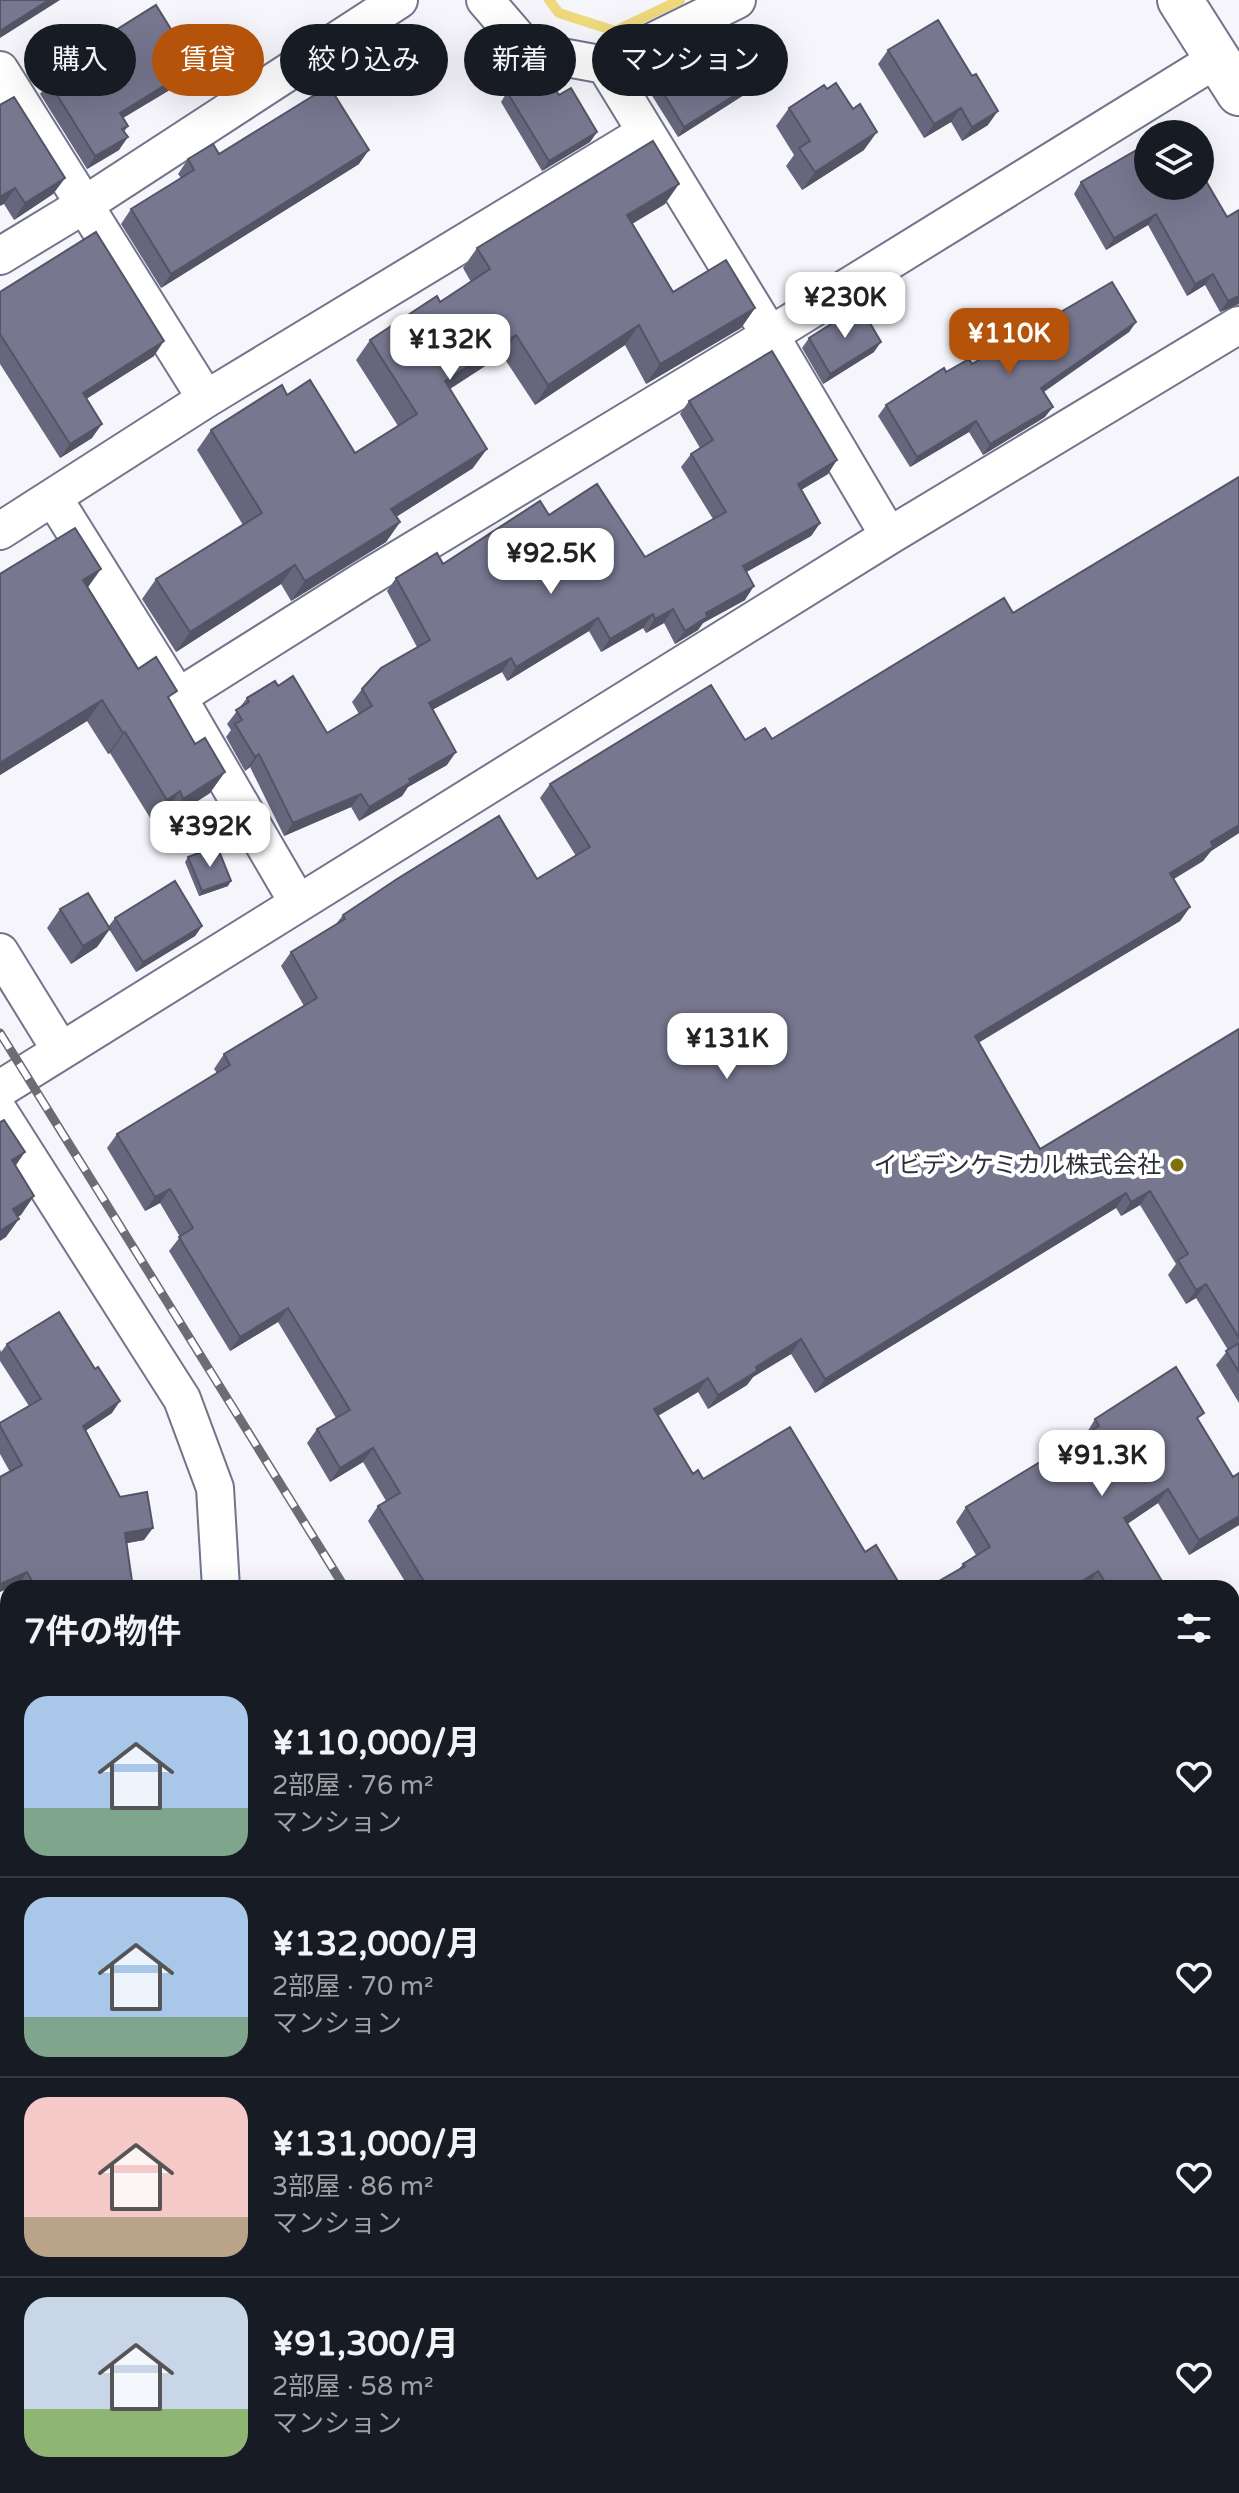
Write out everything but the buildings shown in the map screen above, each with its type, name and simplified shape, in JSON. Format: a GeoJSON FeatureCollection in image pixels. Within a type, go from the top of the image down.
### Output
{"type":"FeatureCollection","features":[{"type":"Feature","properties":{"kind":"main road"},"geometry":{"type":"LineString","coordinates":[[1180,0],[1232,66]]}},
{"type":"Feature","properties":{"kind":"street"},"geometry":{"type":"LineString","coordinates":[[0,256],[84,205],[399,0]]}},
{"type":"Feature","properties":{"kind":"street"},"geometry":{"type":"LineString","coordinates":[[485,0],[529,51],[592,63]]}},
{"type":"Feature","properties":{"kind":"street"},"geometry":{"type":"LineString","coordinates":[[688,24],[737,0]]}},
{"type":"Feature","properties":{"kind":"street"},"geometry":{"type":"LineString","coordinates":[[178,697],[364,580],[770,335],[1232,66]]}},
{"type":"Feature","properties":{"kind":"street"},"geometry":{"type":"LineString","coordinates":[[0,70],[206,399]]}},
{"type":"Feature","properties":{"kind":"street"},"geometry":{"type":"LineString","coordinates":[[623,96],[889,536]]}},
{"type":"Feature","properties":{"kind":"street"},"geometry":{"type":"LineString","coordinates":[[0,531],[206,399],[645,133]]}},
{"type":"Feature","properties":{"kind":"street"},"geometry":{"type":"LineString","coordinates":[[0,1089],[889,536],[1239,325]]}},
{"type":"Feature","properties":{"kind":"street"},"geometry":{"type":"LineString","coordinates":[[53,497],[178,697],[298,903]]}},
{"type":"Feature","properties":{"kind":"street"},"geometry":{"type":"LineString","coordinates":[[0,952],[61,1051]]}},
{"type":"Feature","properties":{"kind":"street"},"geometry":{"type":"LineString","coordinates":[[0,1113],[182,1399],[215,1488],[221,1580]]}},
{"type":"Feature","properties":{"kind":"waterway"},"geometry":{"type":"LineString","coordinates":[[549,0],[559,13],[615,31],[680,0]]}},
{"type":"Feature","properties":{"kind":"railway"},"geometry":{"type":"LineString","coordinates":[[0,1033],[340,1580]]}},
{"type":"Feature","properties":{"kind":"place","name":"イビデンケミカル株式会社"},"geometry":{"type":"Point","coordinates":[1177,1165]}}]}
